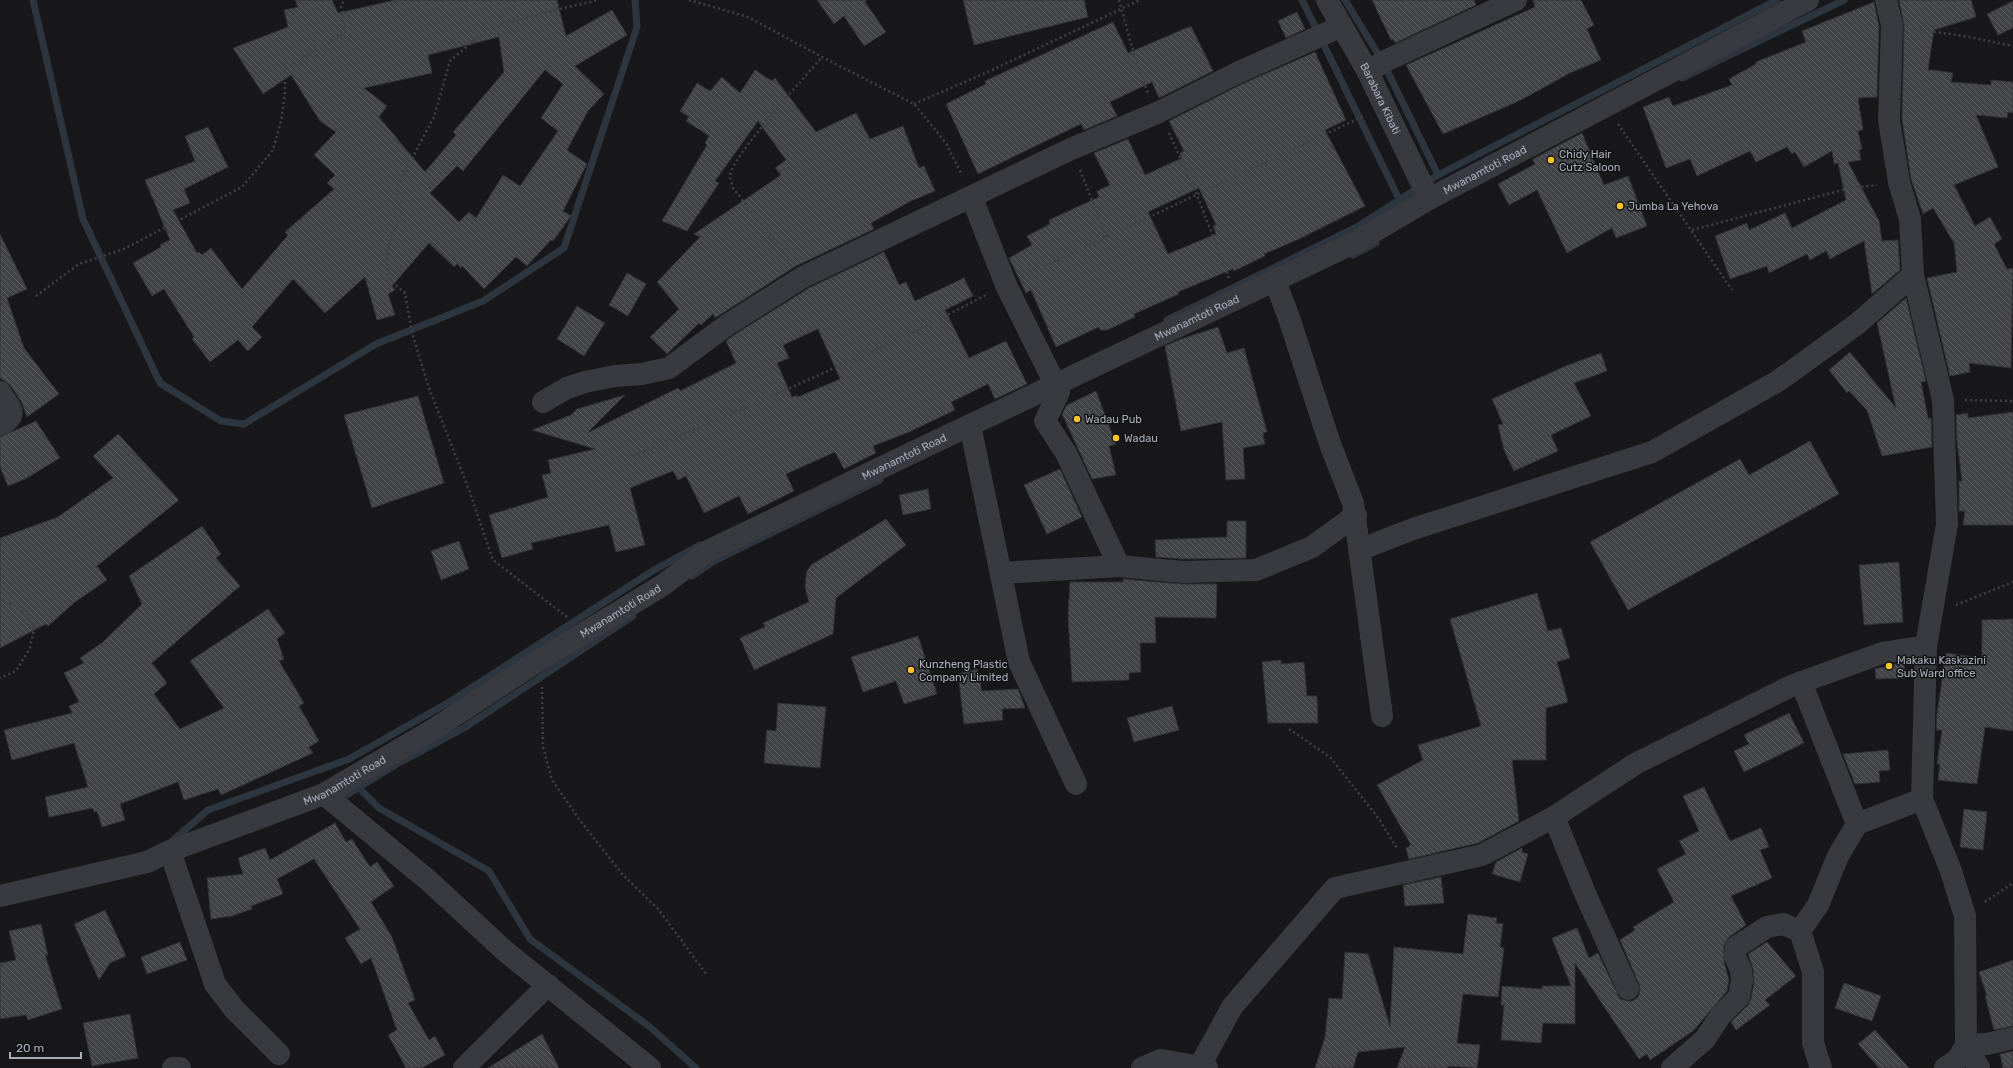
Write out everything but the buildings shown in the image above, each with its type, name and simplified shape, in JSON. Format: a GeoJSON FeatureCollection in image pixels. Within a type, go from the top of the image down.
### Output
{"type":"FeatureCollection","features":[{"type":"Feature","properties":{"kind":"street","name":"Barabara Kibati"},"geometry":{"type":"LineString","coordinates":[[1327,0],[1368,72],[1429,199]]}},
{"type":"Feature","properties":{"kind":"street"},"geometry":{"type":"LineString","coordinates":[[1368,72],[1383,62],[1516,0]]}},
{"type":"Feature","properties":{"kind":"street","name":"Mwanamtoti Road"},"geometry":{"type":"LineString","coordinates":[[0,896],[147,862],[170,851],[324,794],[436,728],[538,661],[663,585],[708,551],[1358,241],[1429,199],[1808,0]]}},
{"type":"Feature","properties":{"kind":"street"},"geometry":{"type":"LineString","coordinates":[[1886,0],[1892,25],[1889,120],[1899,182],[1910,219],[1913,275],[1943,400],[1947,524],[1930,615],[1926,646],[1922,799],[1952,871],[1965,916],[1966,1045],[1979,1068]]}},
{"type":"Feature","properties":{"kind":"street"},"geometry":{"type":"LineString","coordinates":[[543,402],[567,388],[584,382],[615,376],[642,374],[669,368],[726,325],[803,277],[972,198],[1072,149],[1159,112],[1237,73],[1342,26]]}},
{"type":"Feature","properties":{"kind":"street"},"geometry":{"type":"LineString","coordinates":[[972,198],[1006,285],[1060,392],[1045,421],[1066,453],[1119,566]]}},
{"type":"Feature","properties":{"kind":"street"},"geometry":{"type":"LineString","coordinates":[[1359,550],[1413,530],[1652,452],[1778,381],[1857,324],[1913,275]]}},
{"type":"Feature","properties":{"kind":"street"},"geometry":{"type":"LineString","coordinates":[[1275,281],[1289,318],[1330,444],[1351,496],[1356,515],[1359,550],[1382,716]]}},
{"type":"Feature","properties":{"kind":"street"},"geometry":{"type":"LineString","coordinates":[[0,392],[12,412],[12,416],[11,419],[0,425]]}},
{"type":"Feature","properties":{"kind":"street"},"geometry":{"type":"LineString","coordinates":[[970,425],[1020,662],[1076,784]]}},
{"type":"Feature","properties":{"kind":"street"},"geometry":{"type":"LineString","coordinates":[[1000,573],[1119,566],[1183,572],[1256,570],[1312,547],[1356,515]]}},
{"type":"Feature","properties":{"kind":"street"},"geometry":{"type":"LineString","coordinates":[[1142,1068],[1161,1060],[1203,1067],[1232,1007],[1335,888],[1482,855],[1554,817],[1635,764],[1801,682],[1882,653],[1926,646]]}},
{"type":"Feature","properties":{"kind":"street"},"geometry":{"type":"LineString","coordinates":[[1801,682],[1857,824]]}},
{"type":"Feature","properties":{"kind":"street"},"geometry":{"type":"LineString","coordinates":[[324,794],[429,880],[505,951],[650,1068]]}},
{"type":"Feature","properties":{"kind":"street"},"geometry":{"type":"LineString","coordinates":[[1800,931],[1818,905],[1838,856],[1857,824],[1922,799]]}},
{"type":"Feature","properties":{"kind":"street"},"geometry":{"type":"LineString","coordinates":[[1554,817],[1584,891],[1628,989]]}},
{"type":"Feature","properties":{"kind":"street"},"geometry":{"type":"LineString","coordinates":[[170,851],[215,984],[234,1009],[279,1054]]}},
{"type":"Feature","properties":{"kind":"street"},"geometry":{"type":"LineString","coordinates":[[1672,1068],[1705,1039],[1721,1015],[1739,997],[1742,980],[1741,970],[1735,957],[1736,947],[1767,927],[1783,924],[1800,931]]}},
{"type":"Feature","properties":{"kind":"street"},"geometry":{"type":"LineString","coordinates":[[1800,931],[1813,972],[1814,1043],[1820,1068]]}},
{"type":"Feature","properties":{"kind":"street"},"geometry":{"type":"LineString","coordinates":[[464,1068],[548,985]]}},
{"type":"Feature","properties":{"kind":"street"},"geometry":{"type":"LineString","coordinates":[[1966,1045],[1987,1044],[2013,1038]]}},
{"type":"Feature","properties":{"kind":"street"},"geometry":{"type":"LineString","coordinates":[[1945,1068],[1958,1059],[1966,1045]]}},
{"type":"Feature","properties":{"kind":"street"},"geometry":{"type":"LineString","coordinates":[[173,1068],[180,1068]]}},
{"type":"Feature","properties":{"kind":"path"},"geometry":{"type":"LineString","coordinates":[[36,296],[79,264],[124,249],[242,187],[273,150],[281,121],[285,94],[285,69],[345,33],[341,7],[344,0]]}},
{"type":"Feature","properties":{"kind":"path"},"geometry":{"type":"LineString","coordinates":[[586,632],[493,560],[468,487],[429,388],[412,333],[405,293],[391,281],[386,260],[391,237],[402,215],[402,206],[396,196],[397,187],[434,117],[450,61],[486,30],[599,0]]}},
{"type":"Feature","properties":{"kind":"path"},"geometry":{"type":"LineString","coordinates":[[689,0],[748,17],[914,104],[946,144],[972,198]]}},
{"type":"Feature","properties":{"kind":"path"},"geometry":{"type":"LineString","coordinates":[[1120,0],[1121,10],[1142,79],[1159,112],[1196,195],[1237,299]]}},
{"type":"Feature","properties":{"kind":"path"},"geometry":{"type":"LineString","coordinates":[[914,104],[990,71],[1140,0]]}},
{"type":"Feature","properties":{"kind":"path"},"geometry":{"type":"LineString","coordinates":[[1892,25],[1964,36],[2013,46]]}},
{"type":"Feature","properties":{"kind":"path"},"geometry":{"type":"LineString","coordinates":[[803,277],[732,188],[730,175],[736,161],[758,132],[822,57]]}},
{"type":"Feature","properties":{"kind":"path"},"geometry":{"type":"LineString","coordinates":[[1605,106],[1732,290]]}},
{"type":"Feature","properties":{"kind":"path"},"geometry":{"type":"LineString","coordinates":[[1072,149],[1107,238]]}},
{"type":"Feature","properties":{"kind":"path"},"geometry":{"type":"LineString","coordinates":[[1692,230],[1850,188],[1899,182]]}},
{"type":"Feature","properties":{"kind":"path"},"geometry":{"type":"LineString","coordinates":[[1943,400],[2013,400]]}},
{"type":"Feature","properties":{"kind":"path"},"geometry":{"type":"LineString","coordinates":[[1930,615],[2013,582]]}},
{"type":"Feature","properties":{"kind":"path"},"geometry":{"type":"LineString","coordinates":[[0,600],[22,610],[31,620],[34,629],[30,648],[16,671],[0,678]]}},
{"type":"Feature","properties":{"kind":"path"},"geometry":{"type":"LineString","coordinates":[[538,661],[541,677],[543,747],[552,780],[579,819],[617,868],[659,910],[706,974]]}},
{"type":"Feature","properties":{"kind":"path"},"geometry":{"type":"LineString","coordinates":[[1289,729],[1330,756],[1379,819],[1411,871]]}},
{"type":"Feature","properties":{"kind":"path"},"geometry":{"type":"LineString","coordinates":[[1965,916],[2013,883]]}},
{"type":"Feature","properties":{"kind":"waterway"},"geometry":{"type":"LineString","coordinates":[[33,0],[83,219],[160,383],[221,421],[244,424],[376,344],[483,301],[564,248],[637,27],[635,0]]}},
{"type":"Feature","properties":{"kind":"waterway"},"geometry":{"type":"LineString","coordinates":[[1302,0],[1400,201]]}},
{"type":"Feature","properties":{"kind":"waterway"},"geometry":{"type":"LineString","coordinates":[[1345,0],[1383,62],[1438,175]]}},
{"type":"Feature","properties":{"kind":"waterway"},"geometry":{"type":"LineString","coordinates":[[1167,320],[1357,227],[1438,175],[1777,0]]}},
{"type":"Feature","properties":{"kind":"waterway"},"geometry":{"type":"LineString","coordinates":[[1682,78],[1844,0]]}},
{"type":"Feature","properties":{"kind":"waterway"},"geometry":{"type":"LineString","coordinates":[[1353,255],[1376,243]]}},
{"type":"Feature","properties":{"kind":"waterway"},"geometry":{"type":"LineString","coordinates":[[692,576],[714,561],[880,480]]}},
{"type":"Feature","properties":{"kind":"waterway"},"geometry":{"type":"LineString","coordinates":[[171,842],[208,810],[349,759],[451,701],[654,570],[700,545]]}},
{"type":"Feature","properties":{"kind":"waterway"},"geometry":{"type":"LineString","coordinates":[[340,799],[397,764],[464,728],[633,616]]}},
{"type":"Feature","properties":{"kind":"waterway"},"geometry":{"type":"LineString","coordinates":[[359,788],[379,808],[489,871],[530,939],[650,1027],[696,1068]]}},
{"type":"Feature","properties":{"kind":"place","name":"Chidy Hair Cutz Saloon"},"geometry":{"type":"Point","coordinates":[1551,160]}},
{"type":"Feature","properties":{"kind":"place","name":"Jumba La Yehova"},"geometry":{"type":"Point","coordinates":[1620,206]}},
{"type":"Feature","properties":{"kind":"place","name":"Wadau Pub"},"geometry":{"type":"Point","coordinates":[1077,419]}},
{"type":"Feature","properties":{"kind":"place","name":"Wadau"},"geometry":{"type":"Point","coordinates":[1116,438]}},
{"type":"Feature","properties":{"kind":"place","name":"Makaku Kaskazini Sub Ward office"},"geometry":{"type":"Point","coordinates":[1889,666]}},
{"type":"Feature","properties":{"kind":"place","name":"Kunzheng Plastic Company Limited"},"geometry":{"type":"Point","coordinates":[911,670]}}]}
